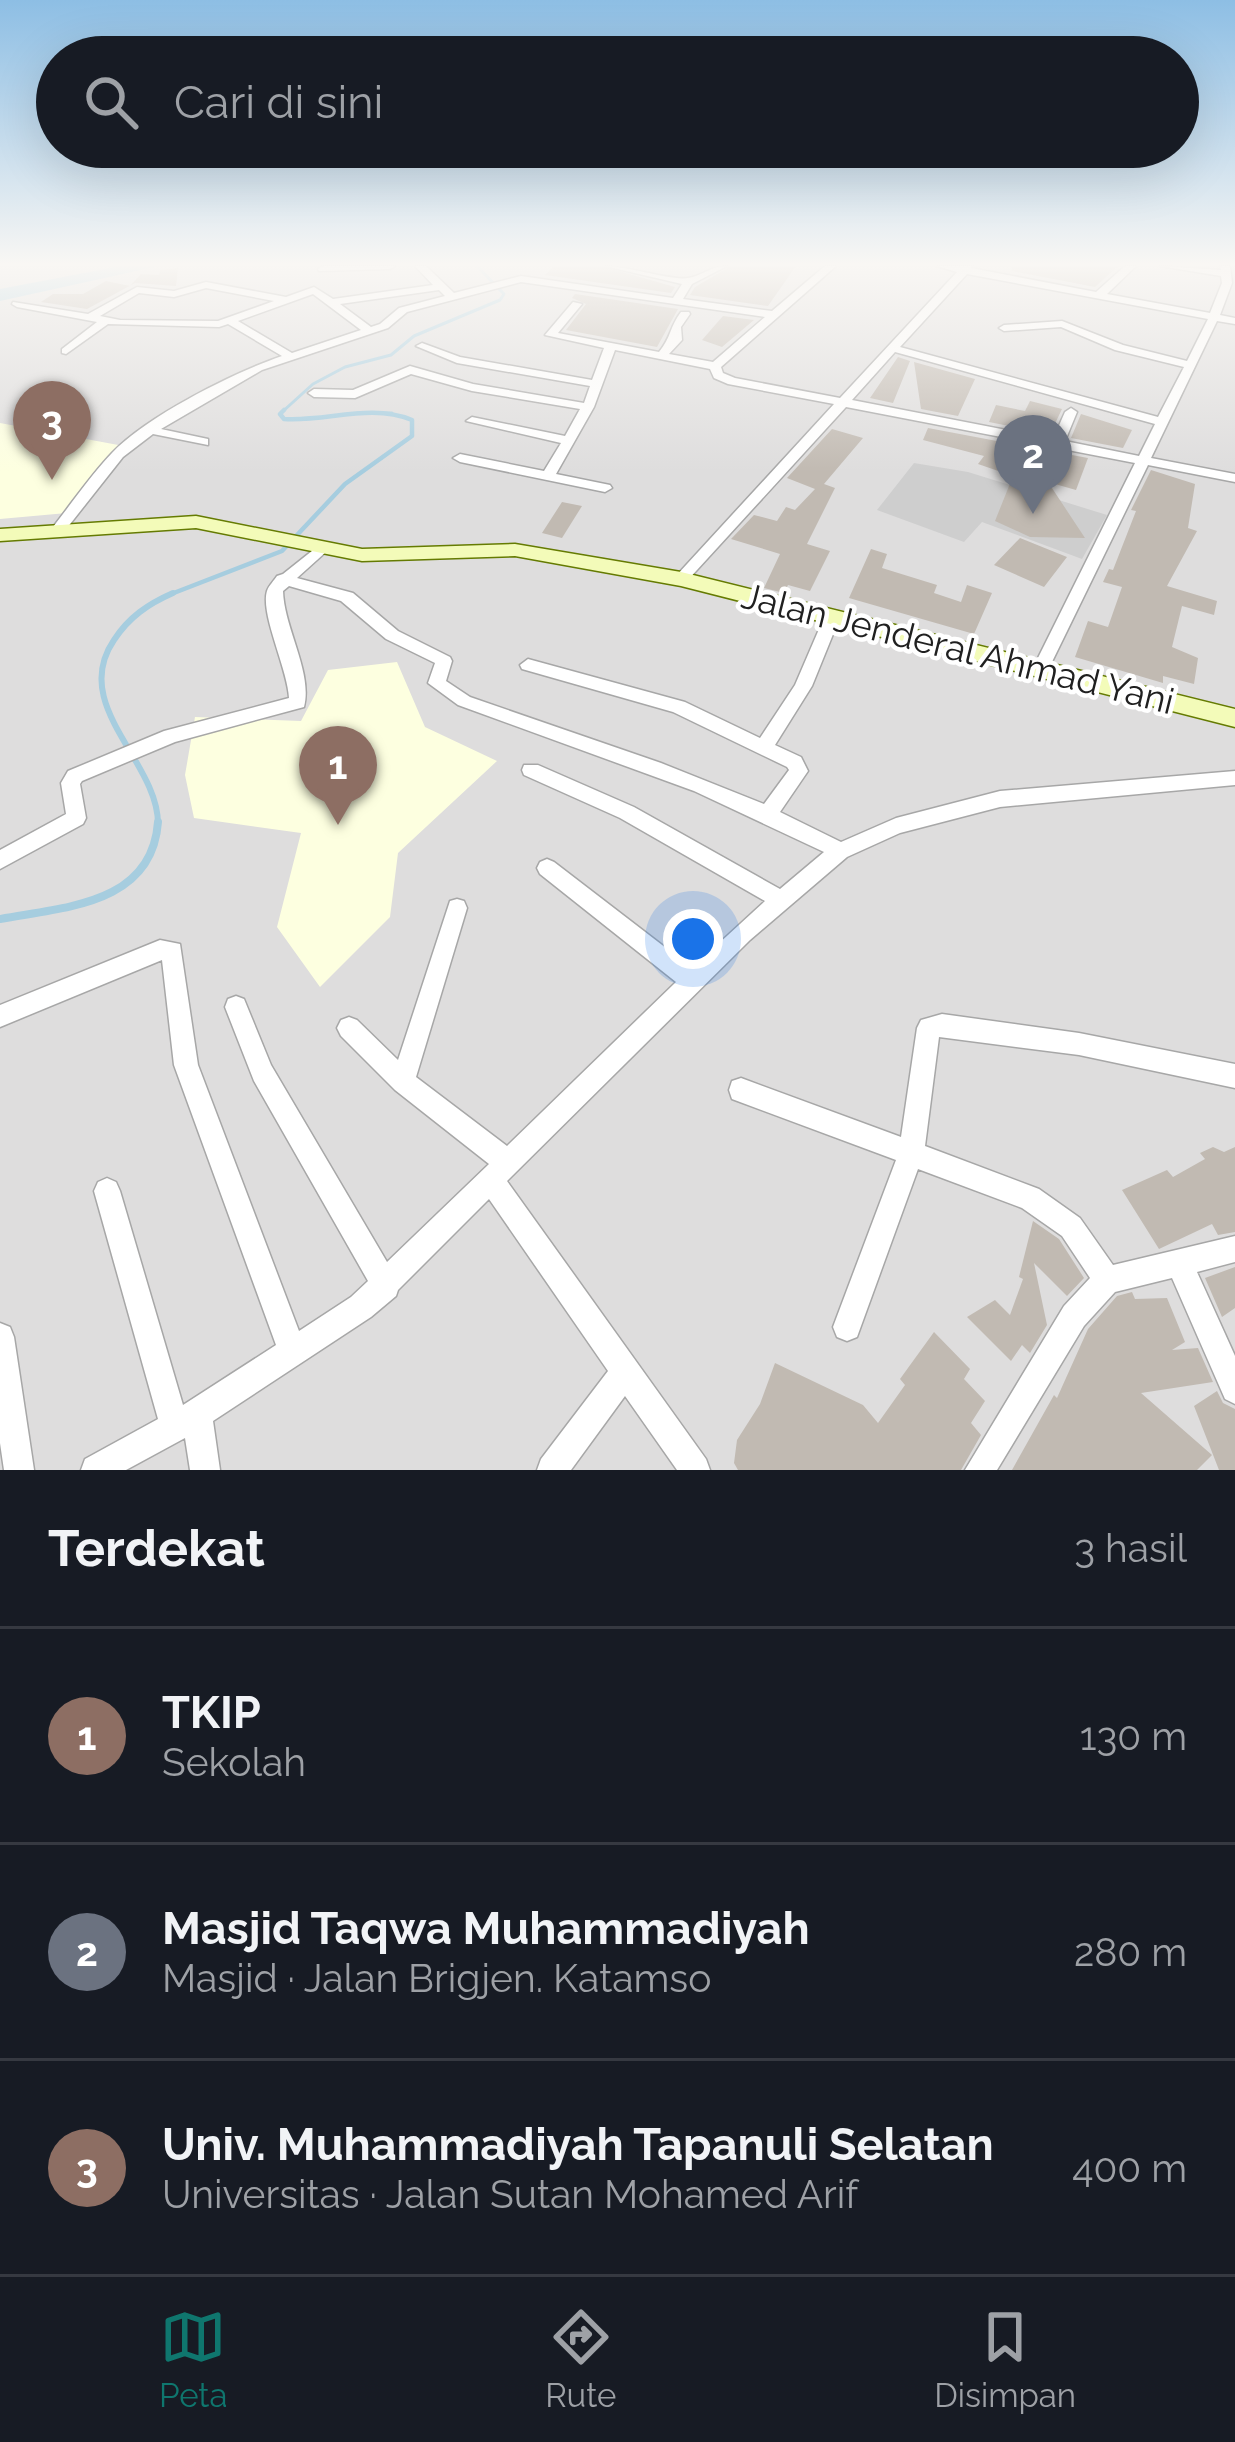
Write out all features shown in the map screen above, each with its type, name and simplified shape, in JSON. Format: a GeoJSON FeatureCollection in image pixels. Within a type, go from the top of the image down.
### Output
{"type":"FeatureCollection","features":[{"type":"Feature","properties":{"kind":"street"},"geometry":{"type":"LineString","coordinates":[[66,351],[88,335]]}},
{"type":"Feature","properties":{"kind":"street"},"geometry":{"type":"LineString","coordinates":[[253,335],[291,357]]}},
{"type":"Feature","properties":{"kind":"street"},"geometry":{"type":"LineString","coordinates":[[58,530],[118,454],[150,430],[245,374],[359,335]]}},
{"type":"Feature","properties":{"kind":"street"},"geometry":{"type":"LineString","coordinates":[[551,335],[715,366],[724,379],[1235,478]]}},
{"type":"Feature","properties":{"kind":"street"},"geometry":{"type":"LineString","coordinates":[[664,353],[676,335]]}},
{"type":"Feature","properties":{"kind":"street"},"geometry":{"type":"LineString","coordinates":[[715,366],[752,335]]}},
{"type":"Feature","properties":{"kind":"street"},"geometry":{"type":"LineString","coordinates":[[681,579],[904,335]]}},
{"type":"Feature","properties":{"kind":"street"},"geometry":{"type":"LineString","coordinates":[[1087,335],[1190,365]]}},
{"type":"Feature","properties":{"kind":"street"},"geometry":{"type":"LineString","coordinates":[[1040,670],[1205,335]]}},
{"type":"Feature","properties":{"kind":"street"},"geometry":{"type":"LineString","coordinates":[[548,476],[588,406],[611,345]]}},
{"type":"Feature","properties":{"kind":"street"},"geometry":{"type":"LineString","coordinates":[[422,346],[457,360],[596,384]]}},
{"type":"Feature","properties":{"kind":"street"},"geometry":{"type":"LineString","coordinates":[[892,348],[1161,422]]}},
{"type":"Feature","properties":{"kind":"street"},"geometry":{"type":"LineString","coordinates":[[314,393],[355,394],[410,370],[588,406]]}},
{"type":"Feature","properties":{"kind":"street"},"geometry":{"type":"LineString","coordinates":[[1057,445],[1071,412]]}},
{"type":"Feature","properties":{"kind":"street"},"geometry":{"type":"LineString","coordinates":[[472,421],[568,441]]}},
{"type":"Feature","properties":{"kind":"street"},"geometry":{"type":"LineString","coordinates":[[150,430],[203,442]]}},
{"type":"Feature","properties":{"kind":"street"},"geometry":{"type":"LineString","coordinates":[[460,458],[605,488]]}},
{"type":"Feature","properties":{"kind":"street","name":"Jalan Jenderal Ahmad Yani"},"geometry":{"type":"LineString","coordinates":[[0,536],[196,522],[376,555],[498,548],[681,579],[1235,718]]}},
{"type":"Feature","properties":{"kind":"street"},"geometry":{"type":"LineString","coordinates":[[0,860],[76,818],[70,783],[75,776],[129,750],[298,702],[275,617],[275,590],[316,546]]}},
{"type":"Feature","properties":{"kind":"street"},"geometry":{"type":"LineString","coordinates":[[282,579],[346,597],[398,639],[444,661],[437,683],[464,701],[618,752],[769,812],[840,851]]}},
{"type":"Feature","properties":{"kind":"street"},"geometry":{"type":"LineString","coordinates":[[764,747],[803,686],[832,617]]}},
{"type":"Feature","properties":{"kind":"street"},"geometry":{"type":"LineString","coordinates":[[528,664],[656,699],[764,747],[799,768],[769,812]]}},
{"type":"Feature","properties":{"kind":"street"},"geometry":{"type":"LineString","coordinates":[[530,770],[598,795],[656,825],[779,899]]}},
{"type":"Feature","properties":{"kind":"street"},"geometry":{"type":"LineString","coordinates":[[96,1470],[344,1322],[779,899],[840,851],[896,826],[1000,799],[1235,778]]}},
{"type":"Feature","properties":{"kind":"street"},"geometry":{"type":"LineString","coordinates":[[547,868],[692,982]]}},
{"type":"Feature","properties":{"kind":"street"},"geometry":{"type":"LineString","coordinates":[[403,1082],[458,908]]}},
{"type":"Feature","properties":{"kind":"street"},"geometry":{"type":"LineString","coordinates":[[0,1016],[160,950],[172,951],[186,1065],[293,1352]]}},
{"type":"Feature","properties":{"kind":"street"},"geometry":{"type":"LineString","coordinates":[[236,1007],[262,1073],[386,1286]]}},
{"type":"Feature","properties":{"kind":"street"},"geometry":{"type":"LineString","coordinates":[[847,1327],[911,1153],[927,1031],[932,1026],[1079,1044],[1235,1076]]}},
{"type":"Feature","properties":{"kind":"street"},"geometry":{"type":"LineString","coordinates":[[349,1028],[501,1172],[626,1372],[695,1470]]}},
{"type":"Feature","properties":{"kind":"street"},"geometry":{"type":"LineString","coordinates":[[741,1090],[1030,1198],[1070,1227],[1107,1280]]}},
{"type":"Feature","properties":{"kind":"street"},"geometry":{"type":"LineString","coordinates":[[107,1191],[205,1470]]}},
{"type":"Feature","properties":{"kind":"street"},"geometry":{"type":"LineString","coordinates":[[980,1470],[1074,1316],[1107,1280],[1235,1250]]}},
{"type":"Feature","properties":{"kind":"street"},"geometry":{"type":"LineString","coordinates":[[1179,1264],[1235,1389]]}},
{"type":"Feature","properties":{"kind":"street"},"geometry":{"type":"LineString","coordinates":[[0,1337],[19,1470]]}},
{"type":"Feature","properties":{"kind":"street"},"geometry":{"type":"LineString","coordinates":[[552,1470],[626,1372]]}},
{"type":"Feature","properties":{"kind":"shaded area"},"geometry":{"type":"Polygon","coordinates":[[[0,335],[1235,335],[1235,1470],[0,1470],[0,335]]]}},
{"type":"Feature","properties":{"kind":"shaded area"},"geometry":{"type":"Polygon","coordinates":[[[0,423],[129,447],[78,512],[0,519],[0,423]]]}},
{"type":"Feature","properties":{"kind":"shaded area"},"geometry":{"type":"Polygon","coordinates":[[[914,463],[968,472],[1107,515],[1082,559],[982,522],[964,542],[877,510],[914,463]]]}},
{"type":"Feature","properties":{"kind":"shaded area"},"geometry":{"type":"Polygon","coordinates":[[[397,662],[425,727],[497,761],[398,853],[390,917],[320,987],[277,927],[301,833],[194,818],[185,775],[195,717],[301,721],[328,670],[397,662]]]}},
{"type":"Feature","properties":{"kind":"building"},"geometry":{"type":"Polygon","coordinates":[[[591,335],[664,335],[657,347],[591,335]]]}},
{"type":"Feature","properties":{"kind":"building"},"geometry":{"type":"Polygon","coordinates":[[[707,335],[737,335],[722,347],[702,340],[707,335]]]}},
{"type":"Feature","properties":{"kind":"building"},"geometry":{"type":"Polygon","coordinates":[[[898,357],[910,361],[893,403],[870,398],[898,357]]]}},
{"type":"Feature","properties":{"kind":"building"},"geometry":{"type":"Polygon","coordinates":[[[914,362],[975,379],[958,416],[921,409],[914,362]]]}},
{"type":"Feature","properties":{"kind":"building"},"geometry":{"type":"Polygon","coordinates":[[[1030,401],[1062,409],[1050,434],[989,422],[996,405],[1025,411],[1030,401]]]}},
{"type":"Feature","properties":{"kind":"building"},"geometry":{"type":"Polygon","coordinates":[[[1081,414],[1132,430],[1123,448],[1071,438],[1081,414]]]}},
{"type":"Feature","properties":{"kind":"building"},"geometry":{"type":"Polygon","coordinates":[[[928,428],[1088,458],[1076,490],[1048,482],[1085,538],[1030,537],[995,521],[1013,476],[978,464],[984,456],[923,440],[928,428]]]}},
{"type":"Feature","properties":{"kind":"building"},"geometry":{"type":"Polygon","coordinates":[[[832,429],[863,438],[824,484],[835,488],[807,544],[830,551],[810,591],[788,585],[784,593],[764,588],[780,554],[731,539],[754,515],[777,521],[786,507],[795,510],[815,489],[787,478],[832,429]]]}},
{"type":"Feature","properties":{"kind":"building"},"geometry":{"type":"Polygon","coordinates":[[[1151,470],[1195,484],[1188,528],[1197,531],[1167,586],[1217,601],[1214,615],[1182,606],[1172,647],[1198,658],[1194,684],[1163,676],[1163,683],[1075,657],[1088,621],[1108,627],[1122,587],[1103,582],[1109,569],[1113,570],[1136,511],[1131,510],[1151,470]]]}},
{"type":"Feature","properties":{"kind":"building"},"geometry":{"type":"Polygon","coordinates":[[[562,502],[582,506],[562,538],[542,533],[562,502]]]}},
{"type":"Feature","properties":{"kind":"building"},"geometry":{"type":"Polygon","coordinates":[[[1020,538],[1067,557],[1044,587],[994,565],[1020,538]]]}},
{"type":"Feature","properties":{"kind":"building"},"geometry":{"type":"Polygon","coordinates":[[[871,549],[887,554],[882,568],[937,585],[934,593],[961,602],[967,585],[992,593],[974,634],[849,598],[871,549]]]}},
{"type":"Feature","properties":{"kind":"building"},"geometry":{"type":"Polygon","coordinates":[[[1213,1147],[1224,1152],[1235,1147],[1235,1232],[1218,1235],[1212,1224],[1159,1249],[1122,1190],[1167,1170],[1173,1177],[1205,1159],[1200,1153],[1213,1147]]]}},
{"type":"Feature","properties":{"kind":"building"},"geometry":{"type":"Polygon","coordinates":[[[1033,1221],[1059,1239],[1084,1278],[1067,1296],[1034,1263],[1047,1325],[1030,1353],[1022,1345],[1011,1361],[967,1317],[995,1300],[1010,1315],[1023,1279],[1019,1277],[1033,1221]]]}},
{"type":"Feature","properties":{"kind":"building"},"geometry":{"type":"Polygon","coordinates":[[[1235,1267],[1235,1308],[1222,1317],[1205,1278],[1235,1267]]]}},
{"type":"Feature","properties":{"kind":"building"},"geometry":{"type":"Polygon","coordinates":[[[1132,1292],[1135,1299],[1167,1298],[1185,1342],[1172,1350],[1198,1348],[1213,1382],[1141,1393],[1212,1455],[1197,1470],[1012,1470],[1054,1395],[1057,1398],[1088,1329],[1117,1296],[1132,1292]]]}},
{"type":"Feature","properties":{"kind":"building"},"geometry":{"type":"Polygon","coordinates":[[[934,1332],[970,1369],[964,1379],[985,1401],[971,1423],[981,1435],[961,1470],[738,1470],[734,1463],[737,1440],[760,1404],[775,1363],[863,1405],[878,1423],[905,1385],[900,1379],[934,1332]]]}},
{"type":"Feature","properties":{"kind":"building"},"geometry":{"type":"Polygon","coordinates":[[[1217,1391],[1223,1403],[1235,1409],[1235,1470],[1219,1470],[1194,1406],[1217,1391]]]}},
{"type":"Feature","properties":{"kind":"waterway"},"geometry":{"type":"LineString","coordinates":[[281,413],[313,384],[345,367],[391,355],[417,335]]}},
{"type":"Feature","properties":{"kind":"waterway"},"geometry":{"type":"LineString","coordinates":[[281,413],[284,410]]}},
{"type":"Feature","properties":{"kind":"waterway"},"geometry":{"type":"LineString","coordinates":[[281,413],[284,419],[364,413]]}},
{"type":"Feature","properties":{"kind":"waterway"},"geometry":{"type":"LineString","coordinates":[[357,413],[364,413]]}},
{"type":"Feature","properties":{"kind":"waterway"},"geometry":{"type":"LineString","coordinates":[[364,413],[380,413]]}},
{"type":"Feature","properties":{"kind":"waterway"},"geometry":{"type":"LineString","coordinates":[[171,594],[282,551],[345,484],[412,436],[412,420],[380,413]]}},
{"type":"Feature","properties":{"kind":"waterway"},"geometry":{"type":"LineString","coordinates":[[380,413],[392,413]]}},
{"type":"Feature","properties":{"kind":"waterway"},"geometry":{"type":"LineString","coordinates":[[158,823],[145,778],[108,711],[103,664],[126,624],[171,594]]}},
{"type":"Feature","properties":{"kind":"waterway"},"geometry":{"type":"LineString","coordinates":[[166,596],[171,594]]}},
{"type":"Feature","properties":{"kind":"waterway"},"geometry":{"type":"LineString","coordinates":[[0,919],[77,905],[122,886],[152,850],[158,823]]}},
{"type":"Feature","properties":{"kind":"place","name":"Univ. Muhammadiyah Tapanuli Selatan"},"geometry":{"type":"Point","coordinates":[52,480]}},
{"type":"Feature","properties":{"kind":"place","name":"Masjid Taqwa Muhammadiyah"},"geometry":{"type":"Point","coordinates":[1033,514]}},
{"type":"Feature","properties":{"kind":"place","name":"TKIP"},"geometry":{"type":"Point","coordinates":[338,825]}}]}
